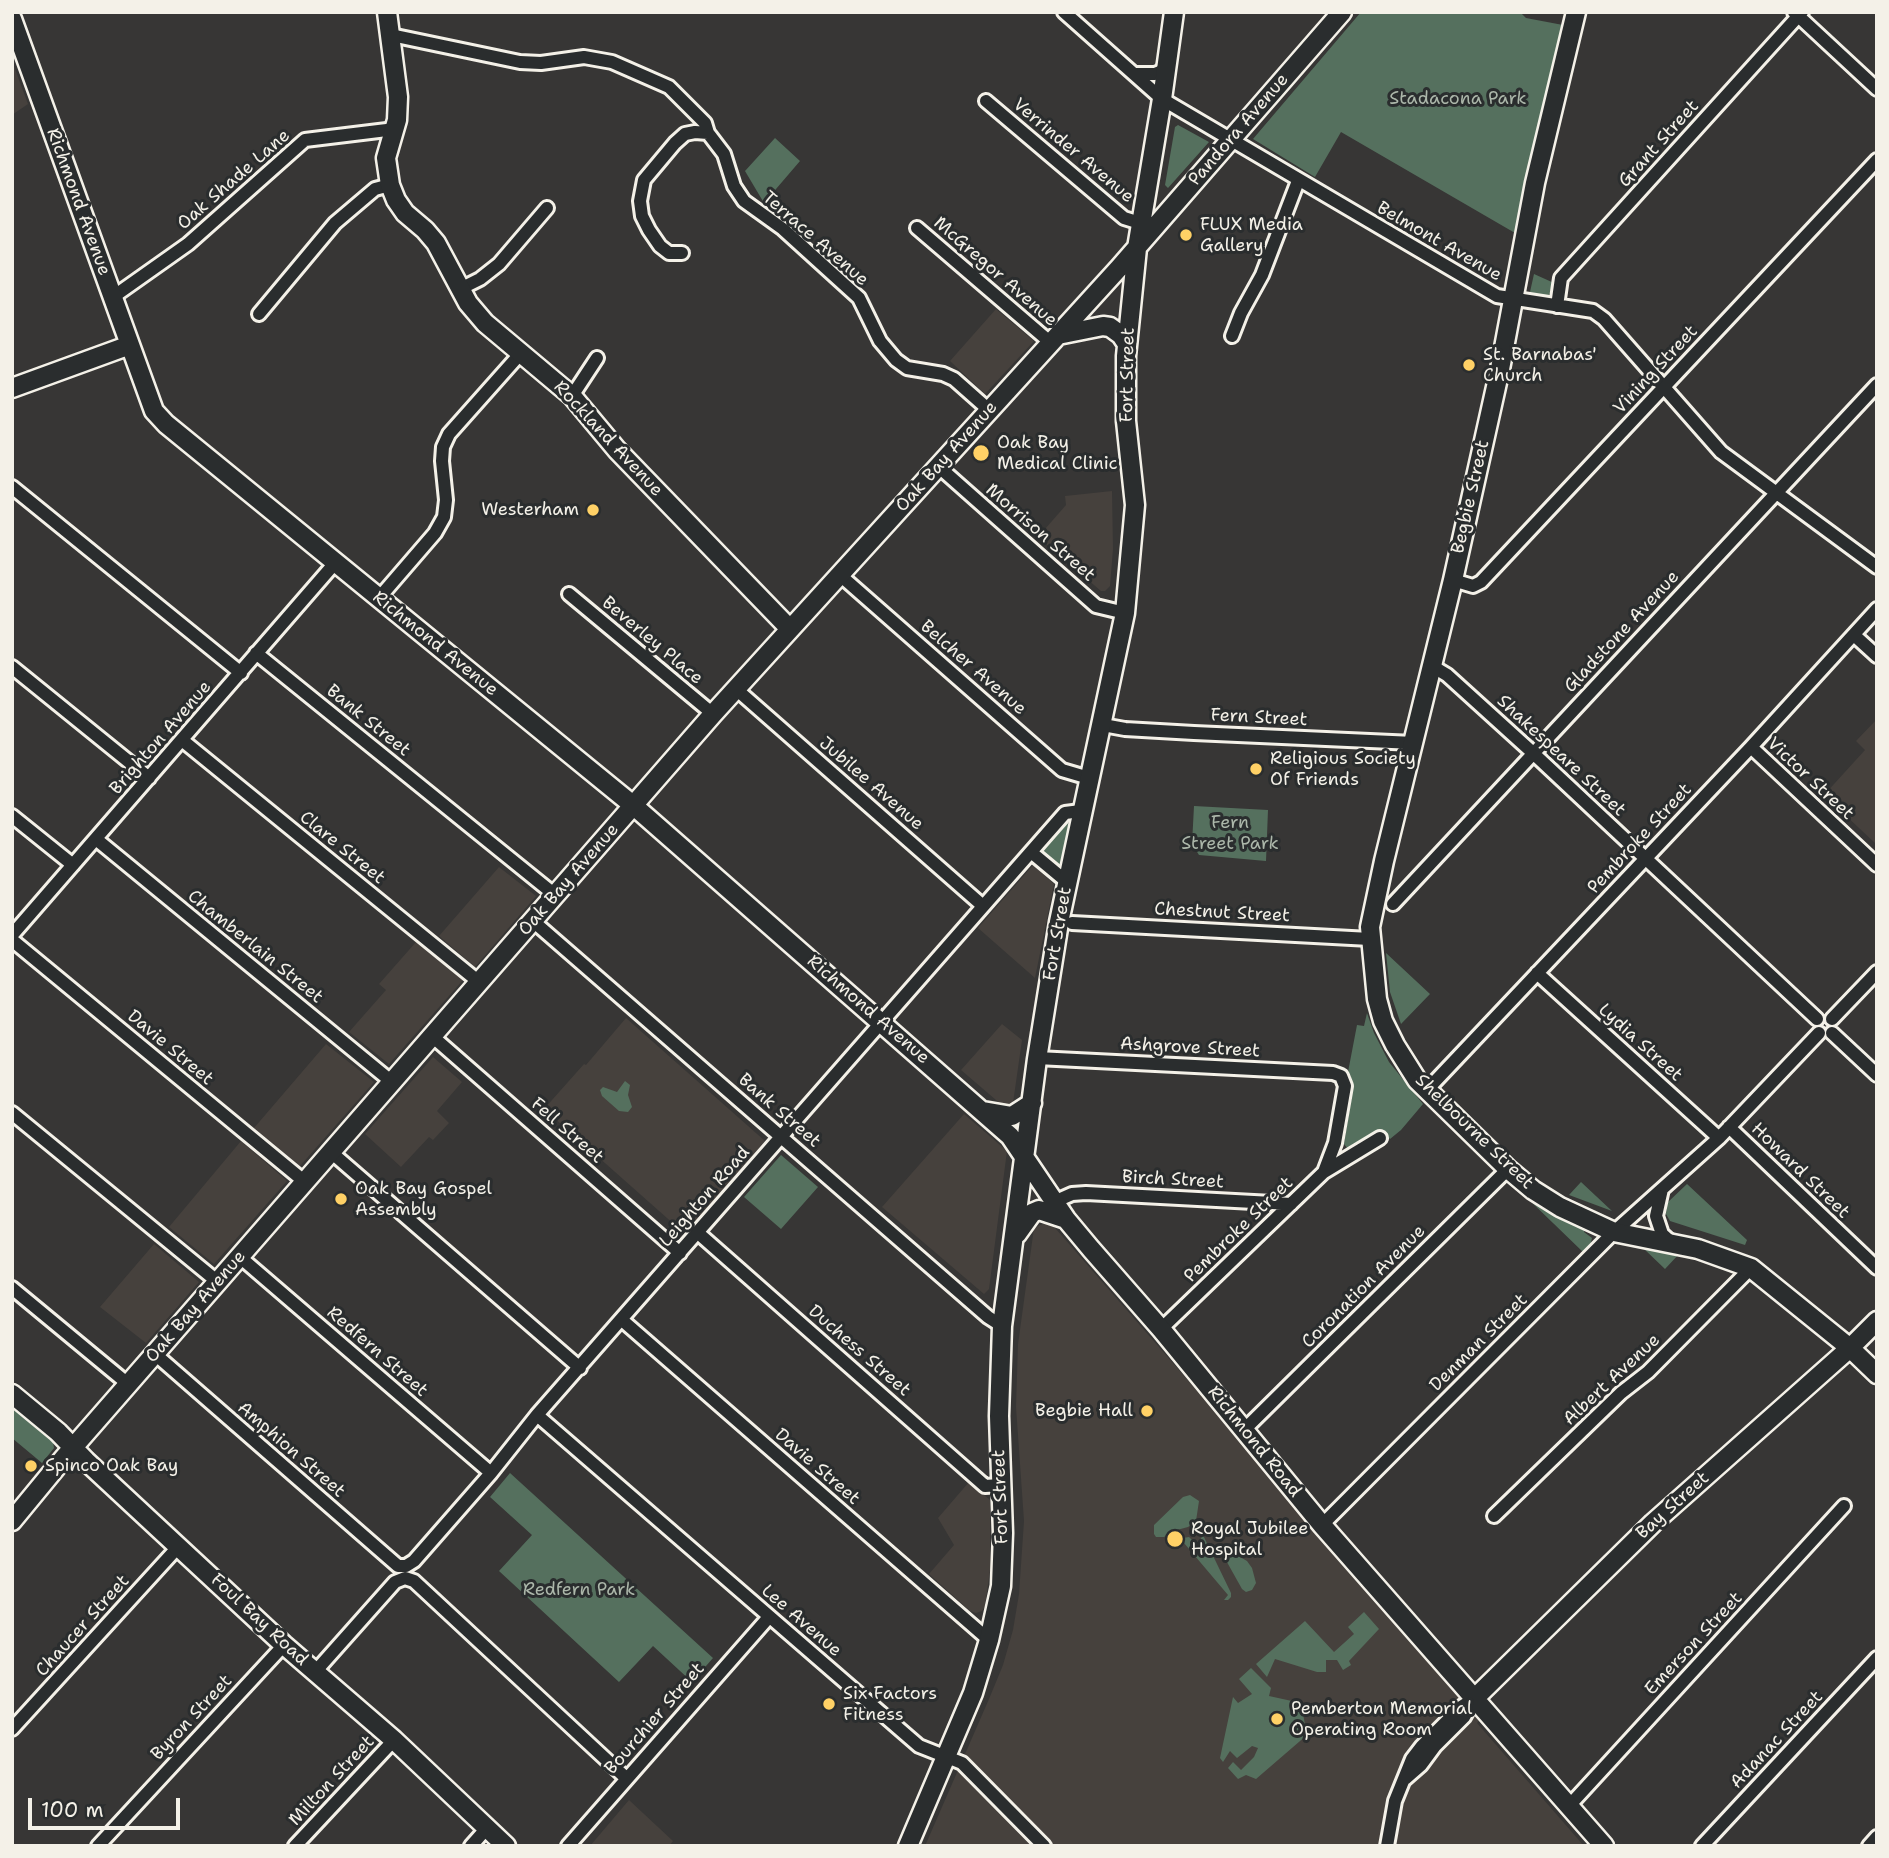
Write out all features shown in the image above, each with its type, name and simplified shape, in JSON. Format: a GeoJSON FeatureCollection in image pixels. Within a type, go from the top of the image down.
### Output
{"type":"FeatureCollection","features":[{"type":"Feature","properties":{"kind":"main road","name":"Rockland Avenue"},"geometry":{"type":"LineString","coordinates":[[387,12],[398,97],[395,129],[386,158],[390,185],[396,200],[436,243],[468,303],[485,323],[572,396],[617,450],[790,629]]}},
{"type":"Feature","properties":{"kind":"main road","name":"Fort Street"},"geometry":{"type":"LineString","coordinates":[[908,1846],[973,1693],[1001,1586],[1003,1532],[999,1416],[1002,1326],[1037,1058],[1067,882],[1081,811],[1103,725],[1125,612],[1135,505],[1126,421],[1127,344],[1140,223],[1174,12]]}},
{"type":"Feature","properties":{"kind":"main road","name":"Pandora Avenue"},"geometry":{"type":"LineString","coordinates":[[1137,248],[1342,12]]}},
{"type":"Feature","properties":{"kind":"main road","name":"Begbie Street"},"geometry":{"type":"LineString","coordinates":[[1374,980],[1370,927],[1453,580],[1535,183],[1576,12]]}},
{"type":"Feature","properties":{"kind":"main road","name":"Richmond Avenue"},"geometry":{"type":"LineString","coordinates":[[12,19],[154,411],[166,424],[634,806],[983,1111],[1010,1136],[1026,1156]]}},
{"type":"Feature","properties":{"kind":"main road","name":"Oak Bay Avenue"},"geometry":{"type":"LineString","coordinates":[[12,1521],[128,1384],[713,714],[1137,248]]}},
{"type":"Feature","properties":{"kind":"main road"},"geometry":{"type":"LineString","coordinates":[[1055,339],[1103,326],[1110,327],[1121,335],[1127,344]]}},
{"type":"Feature","properties":{"kind":"main road"},"geometry":{"type":"LineString","coordinates":[[12,388],[130,345]]}},
{"type":"Feature","properties":{"kind":"main road","name":"Shelbourne Street"},"geometry":{"type":"LineString","coordinates":[[1374,980],[1383,1021],[1401,1057],[1426,1091],[1533,1190],[1560,1208],[1614,1232],[1698,1249],[1751,1268],[1850,1348],[1877,1374]]}},
{"type":"Feature","properties":{"kind":"main road"},"geometry":{"type":"LineString","coordinates":[[983,1111],[1012,1115],[1032,1103]]}},
{"type":"Feature","properties":{"kind":"main road","name":"Richmond Road"},"geometry":{"type":"LineString","coordinates":[[1026,1156],[1066,1219],[1161,1329],[1322,1525],[1604,1846]]}},
{"type":"Feature","properties":{"kind":"main road"},"geometry":{"type":"LineString","coordinates":[[1012,1243],[1032,1213],[1039,1210],[1048,1211],[1066,1219]]}},
{"type":"Feature","properties":{"kind":"main road","name":"Bay Street"},"geometry":{"type":"LineString","coordinates":[[1475,1698],[1653,1523],[1877,1321]]}},
{"type":"Feature","properties":{"kind":"main road","name":"Foul Bay Road"},"geometry":{"type":"LineString","coordinates":[[12,1394],[41,1417],[284,1645],[394,1740],[506,1846]]}},
{"type":"Feature","properties":{"kind":"street","name":"Belmont Avenue"},"geometry":{"type":"LineString","coordinates":[[1064,12],[1162,99],[1497,296],[1593,311],[1605,319],[1721,452],[1877,566]]}},
{"type":"Feature","properties":{"kind":"street"},"geometry":{"type":"LineString","coordinates":[[1798,14],[1877,89]]}},
{"type":"Feature","properties":{"kind":"street","name":"Grant Street"},"geometry":{"type":"LineString","coordinates":[[1557,306],[1561,278],[1798,14]]}},
{"type":"Feature","properties":{"kind":"street","name":"Terrace Avenue"},"geometry":{"type":"LineString","coordinates":[[391,35],[520,62],[541,63],[584,57],[612,62],[669,88],[705,123],[708,133],[724,154],[734,186],[744,201],[783,229],[859,298],[880,341],[896,360],[907,368],[943,374],[954,379],[989,410]]}},
{"type":"Feature","properties":{"kind":"street"},"geometry":{"type":"LineString","coordinates":[[1135,74],[1155,74],[1162,71],[1166,63]]}},
{"type":"Feature","properties":{"kind":"street","name":"Verrinder Avenue"},"geometry":{"type":"LineString","coordinates":[[986,102],[1124,218],[1140,223]]}},
{"type":"Feature","properties":{"kind":"street","name":"Oak Shade Lane"},"geometry":{"type":"LineString","coordinates":[[113,298],[188,244],[305,140],[395,129]]}},
{"type":"Feature","properties":{"kind":"street"},"geometry":{"type":"LineString","coordinates":[[682,253],[670,253],[660,246],[649,230],[642,216],[640,201],[644,180],[685,134],[708,133]]}},
{"type":"Feature","properties":{"kind":"street","name":"Vining Street"},"geometry":{"type":"LineString","coordinates":[[1453,580],[1473,586],[1481,582],[1877,160]]}},
{"type":"Feature","properties":{"kind":"street"},"geometry":{"type":"LineString","coordinates":[[1232,336],[1262,275],[1298,181]]}},
{"type":"Feature","properties":{"kind":"street"},"geometry":{"type":"LineString","coordinates":[[259,314],[335,223],[375,189],[390,185]]}},
{"type":"Feature","properties":{"kind":"street"},"geometry":{"type":"LineString","coordinates":[[460,289],[480,279],[499,264],[547,208]]}},
{"type":"Feature","properties":{"kind":"street","name":"McGregor Avenue"},"geometry":{"type":"LineString","coordinates":[[917,228],[1055,339]]}},
{"type":"Feature","properties":{"kind":"street"},"geometry":{"type":"LineString","coordinates":[[379,598],[435,533],[444,517],[446,499],[442,461],[443,447],[449,434],[521,353]]}},
{"type":"Feature","properties":{"kind":"street"},"geometry":{"type":"LineString","coordinates":[[572,396],[597,358]]}},
{"type":"Feature","properties":{"kind":"street","name":"Gladstone Avenue"},"geometry":{"type":"LineString","coordinates":[[1393,904],[1877,385]]}},
{"type":"Feature","properties":{"kind":"street","name":"Morrison Street"},"geometry":{"type":"LineString","coordinates":[[938,466],[1096,606],[1125,612]]}},
{"type":"Feature","properties":{"kind":"street"},"geometry":{"type":"LineString","coordinates":[[12,487],[241,673]]}},
{"type":"Feature","properties":{"kind":"street","name":"Brighton Avenue"},"geometry":{"type":"LineString","coordinates":[[12,937],[335,563]]}},
{"type":"Feature","properties":{"kind":"street","name":"Belcher Avenue"},"geometry":{"type":"LineString","coordinates":[[840,575],[1062,770],[1089,778]]}},
{"type":"Feature","properties":{"kind":"street","name":"Beverley Place"},"geometry":{"type":"LineString","coordinates":[[569,594],[713,714]]}},
{"type":"Feature","properties":{"kind":"street","name":"Pembroke Street"},"geometry":{"type":"LineString","coordinates":[[1426,1091],[1751,747],[1877,609]]}},
{"type":"Feature","properties":{"kind":"street"},"geometry":{"type":"LineString","coordinates":[[1854,635],[1877,656]]}},
{"type":"Feature","properties":{"kind":"street","name":"Bank Street"},"geometry":{"type":"LineString","coordinates":[[256,653],[555,895]]}},
{"type":"Feature","properties":{"kind":"street","name":"Shakespeare Street"},"geometry":{"type":"LineString","coordinates":[[1432,666],[1447,675],[1533,753],[1818,1019],[1815,1027],[1828,1028]]}},
{"type":"Feature","properties":{"kind":"street"},"geometry":{"type":"LineString","coordinates":[[12,667],[149,778]]}},
{"type":"Feature","properties":{"kind":"street","name":"Jubilee Avenue"},"geometry":{"type":"LineString","coordinates":[[736,689],[983,906]]}},
{"type":"Feature","properties":{"kind":"street","name":"Fern Street"},"geometry":{"type":"LineString","coordinates":[[1103,725],[1167,731],[1414,743]]}},
{"type":"Feature","properties":{"kind":"street","name":"Clare Street"},"geometry":{"type":"LineString","coordinates":[[182,740],[479,982]]}},
{"type":"Feature","properties":{"kind":"street","name":"Victor Street"},"geometry":{"type":"LineString","coordinates":[[1751,747],[1877,865]]}},
{"type":"Feature","properties":{"kind":"street","name":"Leighton Road"},"geometry":{"type":"LineString","coordinates":[[315,1672],[1065,813],[1081,811]]}},
{"type":"Feature","properties":{"kind":"street"},"geometry":{"type":"LineString","coordinates":[[12,816],[73,866]]}},
{"type":"Feature","properties":{"kind":"street","name":"Chamberlain Street"},"geometry":{"type":"LineString","coordinates":[[96,839],[392,1082]]}},
{"type":"Feature","properties":{"kind":"street"},"geometry":{"type":"LineString","coordinates":[[1031,852],[1067,882]]}},
{"type":"Feature","properties":{"kind":"street","name":"Bank Street"},"geometry":{"type":"LineString","coordinates":[[533,921],[988,1317],[1002,1326]]}},
{"type":"Feature","properties":{"kind":"street","name":"Chestnut Street"},"geometry":{"type":"LineString","coordinates":[[1072,923],[1370,939]]}},
{"type":"Feature","properties":{"kind":"street","name":"Davie Street"},"geometry":{"type":"LineString","coordinates":[[12,937],[305,1182]]}},
{"type":"Feature","properties":{"kind":"street","name":"Denman Street"},"geometry":{"type":"LineString","coordinates":[[1322,1525],[1614,1232],[1719,1138],[1828,1028],[1877,972]]}},
{"type":"Feature","properties":{"kind":"street","name":"Lydia Street"},"geometry":{"type":"LineString","coordinates":[[1537,974],[1719,1138]]}},
{"type":"Feature","properties":{"kind":"street"},"geometry":{"type":"LineString","coordinates":[[1828,1028],[1877,1075]]}},
{"type":"Feature","properties":{"kind":"street","name":"Fell Street"},"geometry":{"type":"LineString","coordinates":[[432,1036],[680,1253]]}},
{"type":"Feature","properties":{"kind":"street","name":"Ashgrove Street"},"geometry":{"type":"LineString","coordinates":[[1037,1058],[1333,1073],[1341,1076],[1345,1086],[1335,1143],[1324,1172]]}},
{"type":"Feature","properties":{"kind":"street"},"geometry":{"type":"LineString","coordinates":[[12,1113],[218,1282]]}},
{"type":"Feature","properties":{"kind":"street","name":"Howard Street"},"geometry":{"type":"LineString","coordinates":[[1730,1127],[1877,1268]]}},
{"type":"Feature","properties":{"kind":"street","name":"Pembroke Street"},"geometry":{"type":"LineString","coordinates":[[1161,1329],[1324,1172],[1380,1138]]}},
{"type":"Feature","properties":{"kind":"street"},"geometry":{"type":"LineString","coordinates":[[331,1152],[580,1368]]}},
{"type":"Feature","properties":{"kind":"street","name":"Coronation Avenue"},"geometry":{"type":"LineString","coordinates":[[1244,1430],[1508,1169]]}},
{"type":"Feature","properties":{"kind":"street"},"geometry":{"type":"LineString","coordinates":[[1662,1189],[1656,1216],[1662,1234],[1674,1244]]}},
{"type":"Feature","properties":{"kind":"street","name":"Birch Street"},"geometry":{"type":"LineString","coordinates":[[1054,1202],[1086,1193],[1291,1204]]}},
{"type":"Feature","properties":{"kind":"street","name":"Duchess Street"},"geometry":{"type":"LineString","coordinates":[[697,1232],[985,1486],[1001,1485]]}},
{"type":"Feature","properties":{"kind":"street","name":"Redfern Street"},"geometry":{"type":"LineString","coordinates":[[240,1257],[491,1473]]}},
{"type":"Feature","properties":{"kind":"street","name":"Albert Avenue"},"geometry":{"type":"LineString","coordinates":[[1494,1516],[1621,1393],[1648,1372],[1751,1268]]}},
{"type":"Feature","properties":{"kind":"street"},"geometry":{"type":"LineString","coordinates":[[12,1288],[128,1384]]}},
{"type":"Feature","properties":{"kind":"street","name":"Davie Street"},"geometry":{"type":"LineString","coordinates":[[622,1320],[989,1640]]}},
{"type":"Feature","properties":{"kind":"street","name":"Amphion Street"},"geometry":{"type":"LineString","coordinates":[[155,1354],[405,1572],[626,1778]]}},
{"type":"Feature","properties":{"kind":"street","name":"Lee Avenue"},"geometry":{"type":"LineString","coordinates":[[537,1415],[919,1746],[962,1763],[1044,1846]]}},
{"type":"Feature","properties":{"kind":"street","name":"Emerson Street"},"geometry":{"type":"LineString","coordinates":[[1569,1806],[1844,1506]]}},
{"type":"Feature","properties":{"kind":"street","name":"Chaucer Street"},"geometry":{"type":"LineString","coordinates":[[12,1729],[179,1546]]}},
{"type":"Feature","properties":{"kind":"street","name":"Bourchier Street"},"geometry":{"type":"LineString","coordinates":[[568,1846],[769,1617]]}},
{"type":"Feature","properties":{"kind":"street","name":"Byron Street"},"geometry":{"type":"LineString","coordinates":[[98,1846],[284,1645]]}},
{"type":"Feature","properties":{"kind":"street","name":"Adanac Street"},"geometry":{"type":"LineString","coordinates":[[1702,1846],[1877,1658]]}},
{"type":"Feature","properties":{"kind":"street","name":"Bay Street"},"geometry":{"type":"LineString","coordinates":[[1387,1846],[1395,1801],[1402,1781],[1421,1765],[1435,1746],[1464,1717],[1475,1698]]}},
{"type":"Feature","properties":{"kind":"street","name":"Milton Street"},"geometry":{"type":"LineString","coordinates":[[295,1846],[394,1740]]}},
{"type":"Feature","properties":{"kind":"street"},"geometry":{"type":"LineString","coordinates":[[471,1846],[487,1828]]}},
{"type":"Feature","properties":{"kind":"street"},"geometry":{"type":"LineString","coordinates":[[1869,1846],[1877,1837]]}},
{"type":"Feature","properties":{"kind":"shaded area"},"geometry":{"type":"Polygon","coordinates":[[[12,61],[28,104],[12,115],[12,61]]]}},
{"type":"Feature","properties":{"kind":"shaded area"},"geometry":{"type":"Polygon","coordinates":[[[996,309],[1034,341],[985,394],[950,361],[996,309]]]}},
{"type":"Feature","properties":{"kind":"shaded area"},"geometry":{"type":"Polygon","coordinates":[[[1112,491],[1113,549],[1110,586],[1101,591],[1038,537],[1066,505],[1065,496],[1112,491]]]}},
{"type":"Feature","properties":{"kind":"shaded area"},"geometry":{"type":"Polygon","coordinates":[[[1877,719],[1877,845],[1824,795],[1865,750],[1856,741],[1877,719]]]}},
{"type":"Feature","properties":{"kind":"shaded area"},"geometry":{"type":"Polygon","coordinates":[[[1033,865],[1054,884],[1035,978],[978,928],[1033,865]]]}},
{"type":"Feature","properties":{"kind":"shaded area"},"geometry":{"type":"Polygon","coordinates":[[[499,867],[536,896],[475,967],[439,936],[499,867]]]}},
{"type":"Feature","properties":{"kind":"shaded area"},"geometry":{"type":"Polygon","coordinates":[[[416,942],[463,980],[389,1064],[349,1032],[386,990],[379,984],[416,942]]]}},
{"type":"Feature","properties":{"kind":"shaded area"},"geometry":{"type":"Polygon","coordinates":[[[626,1018],[765,1141],[685,1234],[544,1109],[626,1018]]]}},
{"type":"Feature","properties":{"kind":"shaded area"},"geometry":{"type":"Polygon","coordinates":[[[1002,1024],[1022,1040],[1013,1103],[1009,1108],[1003,1106],[961,1070],[1002,1024]]]}},
{"type":"Feature","properties":{"kind":"shaded area"},"geometry":{"type":"Polygon","coordinates":[[[326,1044],[374,1082],[300,1166],[254,1128],[326,1044]]]}},
{"type":"Feature","properties":{"kind":"shaded area"},"geometry":{"type":"Polygon","coordinates":[[[433,1057],[462,1082],[437,1111],[449,1123],[433,1140],[429,1137],[401,1167],[365,1134],[433,1057]]]}},
{"type":"Feature","properties":{"kind":"shaded area"},"geometry":{"type":"Polygon","coordinates":[[[964,1114],[1007,1151],[989,1289],[984,1294],[882,1207],[964,1114]]]}},
{"type":"Feature","properties":{"kind":"shaded area"},"geometry":{"type":"Polygon","coordinates":[[[241,1141],[287,1181],[214,1264],[169,1227],[241,1141]]]}},
{"type":"Feature","properties":{"kind":"shaded area","name":"Royal Jubilee Hospital"},"geometry":{"type":"Polygon","coordinates":[[[1049,1221],[1482,1717],[1477,1723],[1584,1846],[925,1846],[1003,1665],[1013,1630],[1019,1594],[1024,1521],[1016,1407],[1018,1344],[1034,1228],[1049,1221]]]}},
{"type":"Feature","properties":{"kind":"shaded area"},"geometry":{"type":"Polygon","coordinates":[[[154,1244],[199,1282],[146,1343],[100,1307],[154,1244]]]}},
{"type":"Feature","properties":{"kind":"shaded area"},"geometry":{"type":"Polygon","coordinates":[[[969,1482],[990,1500],[990,1570],[985,1606],[982,1611],[976,1613],[970,1611],[929,1574],[954,1545],[938,1518],[969,1482]]]}},
{"type":"Feature","properties":{"kind":"shaded area"},"geometry":{"type":"Polygon","coordinates":[[[629,1800],[673,1841],[669,1846],[590,1846],[629,1800]]]}},
{"type":"Feature","properties":{"kind":"green space","name":"Stadacona Park"},"geometry":{"type":"Polygon","coordinates":[[[1361,12],[1520,12],[1526,18],[1563,25],[1515,233],[1341,132],[1315,177],[1253,139],[1361,12]]]}},
{"type":"Feature","properties":{"kind":"green space"},"geometry":{"type":"Polygon","coordinates":[[[1178,125],[1209,142],[1168,188],[1165,185],[1175,127],[1178,125]]]}},
{"type":"Feature","properties":{"kind":"green space"},"geometry":{"type":"Polygon","coordinates":[[[775,138],[800,161],[764,203],[745,171],[775,138]]]}},
{"type":"Feature","properties":{"kind":"green space"},"geometry":{"type":"Polygon","coordinates":[[[1534,274],[1554,283],[1549,295],[1536,296],[1530,292],[1534,274]]]}},
{"type":"Feature","properties":{"kind":"green space","name":"Fern Street Park"},"geometry":{"type":"Polygon","coordinates":[[[1194,806],[1268,810],[1266,861],[1199,855],[1192,844],[1194,806]]]}},
{"type":"Feature","properties":{"kind":"green space"},"geometry":{"type":"Polygon","coordinates":[[[1064,821],[1070,824],[1061,868],[1040,849],[1064,821]]]}},
{"type":"Feature","properties":{"kind":"green space"},"geometry":{"type":"Polygon","coordinates":[[[1386,953],[1430,994],[1401,1024],[1390,992],[1386,953]]]}},
{"type":"Feature","properties":{"kind":"green space"},"geometry":{"type":"Polygon","coordinates":[[[1367,1013],[1389,1062],[1423,1104],[1390,1139],[1382,1130],[1348,1149],[1344,1144],[1352,1095],[1348,1072],[1357,1025],[1364,1026],[1367,1013]]]}},
{"type":"Feature","properties":{"kind":"green space"},"geometry":{"type":"Polygon","coordinates":[[[625,1081],[630,1085],[628,1095],[632,1107],[628,1112],[619,1111],[602,1096],[600,1090],[603,1087],[617,1092],[625,1081]]]}},
{"type":"Feature","properties":{"kind":"green space"},"geometry":{"type":"Polygon","coordinates":[[[781,1155],[818,1187],[781,1229],[744,1197],[781,1155]]]}},
{"type":"Feature","properties":{"kind":"green space"},"geometry":{"type":"Polygon","coordinates":[[[1581,1182],[1612,1211],[1569,1195],[1581,1182]]]}},
{"type":"Feature","properties":{"kind":"green space"},"geometry":{"type":"Polygon","coordinates":[[[1687,1184],[1747,1240],[1745,1245],[1670,1221],[1666,1214],[1667,1203],[1687,1184]]]}},
{"type":"Feature","properties":{"kind":"green space"},"geometry":{"type":"Polygon","coordinates":[[[1522,1193],[1547,1211],[1585,1229],[1584,1232],[1592,1238],[1590,1247],[1584,1253],[1522,1193]]]}},
{"type":"Feature","properties":{"kind":"green space"},"geometry":{"type":"Polygon","coordinates":[[[1642,1247],[1661,1251],[1679,1254],[1665,1269],[1642,1247]]]}},
{"type":"Feature","properties":{"kind":"green space"},"geometry":{"type":"Polygon","coordinates":[[[12,1409],[30,1420],[53,1442],[54,1448],[42,1463],[12,1438],[12,1409]]]}},
{"type":"Feature","properties":{"kind":"green space","name":"Redfern Park"},"geometry":{"type":"Polygon","coordinates":[[[510,1473],[713,1658],[692,1682],[653,1646],[619,1682],[499,1571],[532,1535],[490,1497],[510,1473]]]}},
{"type":"Feature","properties":{"kind":"green space"},"geometry":{"type":"Polygon","coordinates":[[[1190,1495],[1199,1501],[1196,1521],[1164,1537],[1156,1537],[1154,1525],[1183,1497],[1190,1495]]]}},
{"type":"Feature","properties":{"kind":"green space"},"geometry":{"type":"Polygon","coordinates":[[[1203,1535],[1231,1593],[1228,1600],[1224,1600],[1228,1595],[1184,1543],[1177,1542],[1177,1539],[1189,1537],[1199,1542],[1203,1535]]]}},
{"type":"Feature","properties":{"kind":"green space"},"geometry":{"type":"Polygon","coordinates":[[[1228,1550],[1247,1561],[1252,1568],[1256,1583],[1252,1590],[1246,1592],[1242,1589],[1223,1555],[1228,1550]]]}},
{"type":"Feature","properties":{"kind":"green space"},"geometry":{"type":"Polygon","coordinates":[[[1364,1612],[1379,1629],[1349,1661],[1351,1665],[1343,1670],[1337,1660],[1326,1660],[1326,1672],[1317,1672],[1275,1659],[1267,1677],[1256,1664],[1305,1621],[1334,1652],[1354,1634],[1348,1627],[1364,1612]]]}},
{"type":"Feature","properties":{"kind":"green space"},"geometry":{"type":"Polygon","coordinates":[[[1251,1668],[1271,1688],[1269,1696],[1301,1703],[1307,1735],[1256,1779],[1246,1775],[1238,1779],[1228,1768],[1233,1762],[1241,1770],[1254,1757],[1258,1748],[1252,1746],[1237,1758],[1230,1751],[1223,1762],[1220,1758],[1233,1697],[1238,1703],[1252,1694],[1239,1679],[1251,1668]]]}},
{"type":"Feature","properties":{"kind":"place","name":"FLUX Media Gallery"},"geometry":{"type":"Point","coordinates":[1186,235]}},
{"type":"Feature","properties":{"kind":"place","name":"St. Barnabas' Church"},"geometry":{"type":"Point","coordinates":[1469,365]}},
{"type":"Feature","properties":{"kind":"place","name":"Oak Bay Medical Clinic"},"geometry":{"type":"Point","coordinates":[981,453]}},
{"type":"Feature","properties":{"kind":"place","name":"Westerham"},"geometry":{"type":"Point","coordinates":[593,510]}},
{"type":"Feature","properties":{"kind":"place","name":"Religious Society Of Friends"},"geometry":{"type":"Point","coordinates":[1256,769]}},
{"type":"Feature","properties":{"kind":"place","name":"Oak Bay Gospel Assembly"},"geometry":{"type":"Point","coordinates":[341,1199]}},
{"type":"Feature","properties":{"kind":"place","name":"Begbie Hall"},"geometry":{"type":"Point","coordinates":[1147,1411]}},
{"type":"Feature","properties":{"kind":"place","name":"Spinco Oak Bay"},"geometry":{"type":"Point","coordinates":[31,1466]}},
{"type":"Feature","properties":{"kind":"place","name":"Royal Jubilee Hospital"},"geometry":{"type":"Point","coordinates":[1175,1539]}},
{"type":"Feature","properties":{"kind":"place","name":"Six Factors Fitness"},"geometry":{"type":"Point","coordinates":[829,1704]}},
{"type":"Feature","properties":{"kind":"place","name":"Pemberton Memorial Operating Room"},"geometry":{"type":"Point","coordinates":[1277,1719]}}]}
